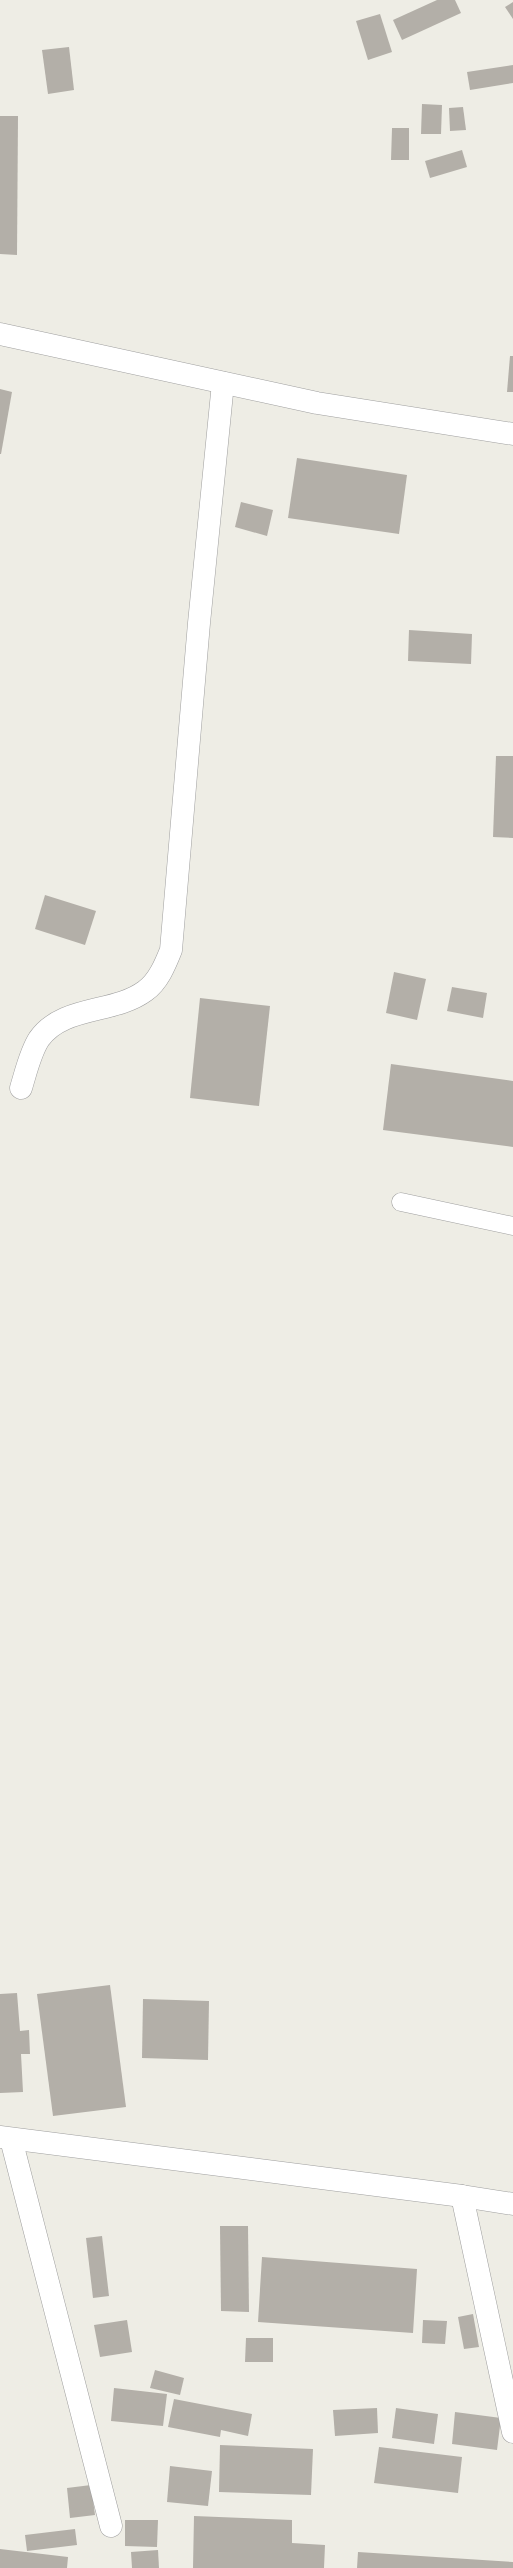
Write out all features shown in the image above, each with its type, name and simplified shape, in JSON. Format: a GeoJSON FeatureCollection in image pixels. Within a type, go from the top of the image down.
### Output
{"type":"FeatureCollection","features":[{"type":"Feature","properties":{"kind":"street"},"geometry":{"type":"LineString","coordinates":[[0,334],[317,403],[513,434]]}},
{"type":"Feature","properties":{"kind":"street"},"geometry":{"type":"LineString","coordinates":[[21,1088],[39,1039],[51,1026],[72,1016],[123,1003],[146,991],[162,972],[171,950],[199,623],[224,383]]}},
{"type":"Feature","properties":{"kind":"street"},"geometry":{"type":"LineString","coordinates":[[111,2526],[6,2138],[462,2196],[513,2204]]}},
{"type":"Feature","properties":{"kind":"street"},"geometry":{"type":"LineString","coordinates":[[462,2196],[513,2432]]}},
{"type":"Feature","properties":{"kind":"lane"},"geometry":{"type":"LineString","coordinates":[[400,1202],[513,1226]]}},
{"type":"Feature","properties":{"kind":"building"},"geometry":{"type":"Polygon","coordinates":[[[437,0],[455,0],[461,13],[402,40],[393,20],[437,0]]]}},
{"type":"Feature","properties":{"kind":"building"},"geometry":{"type":"Polygon","coordinates":[[[513,2],[513,19],[505,7],[513,2]]]}},
{"type":"Feature","properties":{"kind":"building"},"geometry":{"type":"Polygon","coordinates":[[[380,14],[392,52],[368,60],[356,21],[380,14]]]}},
{"type":"Feature","properties":{"kind":"building"},"geometry":{"type":"Polygon","coordinates":[[[69,47],[74,90],[48,94],[42,50],[69,47]]]}},
{"type":"Feature","properties":{"kind":"building"},"geometry":{"type":"Polygon","coordinates":[[[513,65],[513,83],[470,90],[467,72],[513,65]]]}},
{"type":"Feature","properties":{"kind":"building"},"geometry":{"type":"Polygon","coordinates":[[[422,104],[442,105],[441,134],[421,134],[422,104]]]}},
{"type":"Feature","properties":{"kind":"building"},"geometry":{"type":"Polygon","coordinates":[[[463,107],[466,130],[450,131],[449,108],[463,107]]]}},
{"type":"Feature","properties":{"kind":"building"},"geometry":{"type":"Polygon","coordinates":[[[0,116],[18,116],[17,255],[0,254],[0,116]]]}},
{"type":"Feature","properties":{"kind":"building"},"geometry":{"type":"Polygon","coordinates":[[[392,128],[409,128],[409,160],[391,160],[392,128]]]}},
{"type":"Feature","properties":{"kind":"building"},"geometry":{"type":"Polygon","coordinates":[[[462,150],[467,167],[430,178],[425,161],[462,150]]]}},
{"type":"Feature","properties":{"kind":"building"},"geometry":{"type":"Polygon","coordinates":[[[510,356],[513,356],[513,392],[507,392],[510,356]]]}},
{"type":"Feature","properties":{"kind":"building"},"geometry":{"type":"Polygon","coordinates":[[[0,389],[12,392],[1,454],[0,454],[0,389]]]}},
{"type":"Feature","properties":{"kind":"building"},"geometry":{"type":"Polygon","coordinates":[[[297,458],[407,475],[399,534],[288,518],[297,458]]]}},
{"type":"Feature","properties":{"kind":"building"},"geometry":{"type":"Polygon","coordinates":[[[241,502],[273,510],[267,536],[235,527],[241,502]]]}},
{"type":"Feature","properties":{"kind":"building"},"geometry":{"type":"Polygon","coordinates":[[[409,630],[472,634],[471,664],[408,661],[409,630]]]}},
{"type":"Feature","properties":{"kind":"building"},"geometry":{"type":"Polygon","coordinates":[[[496,756],[513,756],[513,838],[493,837],[496,756]]]}},
{"type":"Feature","properties":{"kind":"building"},"geometry":{"type":"Polygon","coordinates":[[[45,895],[96,911],[85,945],[35,929],[45,895]]]}},
{"type":"Feature","properties":{"kind":"building"},"geometry":{"type":"Polygon","coordinates":[[[394,972],[426,979],[417,1020],[386,1013],[394,972]]]}},
{"type":"Feature","properties":{"kind":"building"},"geometry":{"type":"Polygon","coordinates":[[[452,987],[487,993],[483,1018],[447,1011],[452,987]]]}},
{"type":"Feature","properties":{"kind":"building"},"geometry":{"type":"Polygon","coordinates":[[[200,998],[270,1006],[259,1106],[190,1098],[200,998]]]}},
{"type":"Feature","properties":{"kind":"building"},"geometry":{"type":"Polygon","coordinates":[[[391,1064],[513,1081],[513,1147],[383,1130],[391,1064]]]}},
{"type":"Feature","properties":{"kind":"building"},"geometry":{"type":"Polygon","coordinates":[[[110,1985],[126,2107],[53,2116],[37,1994],[110,1985]]]}},
{"type":"Feature","properties":{"kind":"building"},"geometry":{"type":"Polygon","coordinates":[[[17,1993],[20,2031],[29,2030],[30,2054],[21,2054],[23,2092],[0,2093],[0,1994],[17,1993]]]}},
{"type":"Feature","properties":{"kind":"building"},"geometry":{"type":"Polygon","coordinates":[[[143,1999],[209,2001],[208,2060],[142,2058],[143,1999]]]}},
{"type":"Feature","properties":{"kind":"building"},"geometry":{"type":"Polygon","coordinates":[[[220,2226],[248,2226],[249,2312],[221,2311],[220,2226]]]}},
{"type":"Feature","properties":{"kind":"building"},"geometry":{"type":"Polygon","coordinates":[[[102,2236],[109,2296],[93,2298],[86,2238],[102,2236]]]}},
{"type":"Feature","properties":{"kind":"building"},"geometry":{"type":"Polygon","coordinates":[[[262,2257],[417,2269],[413,2333],[258,2322],[262,2257]]]}},
{"type":"Feature","properties":{"kind":"building"},"geometry":{"type":"Polygon","coordinates":[[[473,2314],[479,2347],[464,2349],[458,2317],[473,2314]]]}},
{"type":"Feature","properties":{"kind":"building"},"geometry":{"type":"Polygon","coordinates":[[[127,2320],[132,2352],[100,2357],[94,2325],[127,2320]]]}},
{"type":"Feature","properties":{"kind":"building"},"geometry":{"type":"Polygon","coordinates":[[[423,2320],[447,2321],[445,2344],[422,2343],[423,2320]]]}},
{"type":"Feature","properties":{"kind":"building"},"geometry":{"type":"Polygon","coordinates":[[[246,2338],[273,2338],[273,2362],[245,2362],[246,2338]]]}},
{"type":"Feature","properties":{"kind":"building"},"geometry":{"type":"Polygon","coordinates":[[[155,2370],[184,2378],[180,2395],[150,2388],[155,2370]]]}},
{"type":"Feature","properties":{"kind":"building"},"geometry":{"type":"Polygon","coordinates":[[[114,2388],[167,2394],[163,2426],[111,2421],[114,2388]]]}},
{"type":"Feature","properties":{"kind":"building"},"geometry":{"type":"Polygon","coordinates":[[[174,2399],[252,2414],[248,2436],[221,2430],[220,2437],[168,2427],[174,2399]]]}},
{"type":"Feature","properties":{"kind":"building"},"geometry":{"type":"Polygon","coordinates":[[[377,2408],[378,2433],[335,2436],[333,2410],[377,2408]]]}},
{"type":"Feature","properties":{"kind":"building"},"geometry":{"type":"Polygon","coordinates":[[[396,2408],[438,2414],[434,2444],[392,2438],[396,2408]]]}},
{"type":"Feature","properties":{"kind":"building"},"geometry":{"type":"Polygon","coordinates":[[[455,2412],[501,2418],[497,2450],[452,2444],[455,2412]]]}},
{"type":"Feature","properties":{"kind":"building"},"geometry":{"type":"Polygon","coordinates":[[[220,2445],[313,2449],[311,2495],[219,2492],[220,2445]]]}},
{"type":"Feature","properties":{"kind":"building"},"geometry":{"type":"Polygon","coordinates":[[[379,2447],[462,2457],[458,2493],[374,2483],[379,2447]]]}},
{"type":"Feature","properties":{"kind":"building"},"geometry":{"type":"Polygon","coordinates":[[[170,2466],[212,2471],[208,2506],[167,2502],[170,2466]]]}},
{"type":"Feature","properties":{"kind":"building"},"geometry":{"type":"Polygon","coordinates":[[[91,2485],[95,2515],[70,2518],[67,2488],[91,2485]]]}},
{"type":"Feature","properties":{"kind":"building"},"geometry":{"type":"Polygon","coordinates":[[[194,2516],[292,2520],[292,2543],[325,2545],[324,2568],[193,2568],[194,2516]]]}},
{"type":"Feature","properties":{"kind":"building"},"geometry":{"type":"Polygon","coordinates":[[[125,2520],[158,2520],[157,2547],[125,2546],[125,2520]]]}},
{"type":"Feature","properties":{"kind":"building"},"geometry":{"type":"Polygon","coordinates":[[[75,2529],[77,2545],[27,2551],[25,2535],[75,2529]]]}},
{"type":"Feature","properties":{"kind":"building"},"geometry":{"type":"Polygon","coordinates":[[[0,2549],[68,2557],[67,2568],[0,2568],[0,2549]]]}},
{"type":"Feature","properties":{"kind":"building"},"geometry":{"type":"Polygon","coordinates":[[[158,2550],[159,2568],[132,2568],[131,2552],[158,2550]]]}},
{"type":"Feature","properties":{"kind":"building"},"geometry":{"type":"Polygon","coordinates":[[[358,2552],[513,2562],[513,2568],[357,2568],[358,2552]]]}}]}
